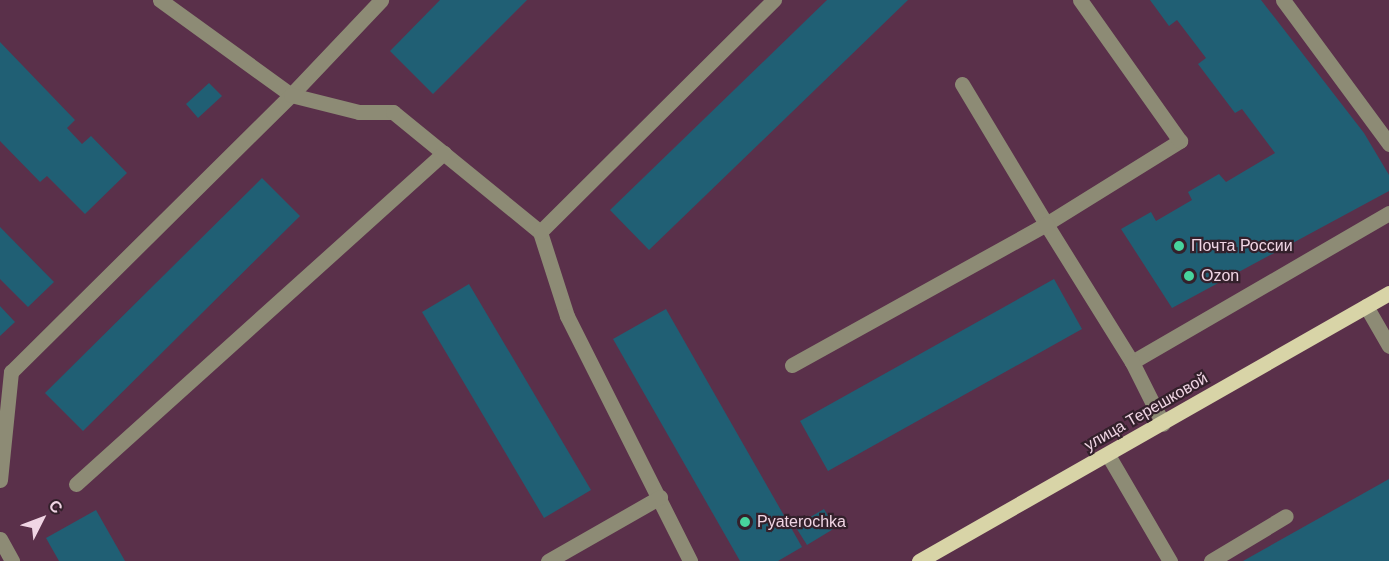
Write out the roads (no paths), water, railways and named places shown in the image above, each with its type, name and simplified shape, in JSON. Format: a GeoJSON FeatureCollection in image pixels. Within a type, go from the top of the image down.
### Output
{"type":"FeatureCollection","features":[{"type":"Feature","properties":{"kind":"main road","name":"улица Терешковой"},"geometry":{"type":"LineString","coordinates":[[919,561],[1389,293]]}},
{"type":"Feature","properties":{"kind":"lane"},"geometry":{"type":"LineString","coordinates":[[160,0],[291,95],[358,112],[393,112],[540,232],[567,316],[660,497],[690,561]]}},
{"type":"Feature","properties":{"kind":"lane"},"geometry":{"type":"LineString","coordinates":[[0,480],[11,372],[291,95],[381,0]]}},
{"type":"Feature","properties":{"kind":"lane"},"geometry":{"type":"LineString","coordinates":[[540,232],[774,0]]}},
{"type":"Feature","properties":{"kind":"lane"},"geometry":{"type":"LineString","coordinates":[[792,365],[1046,224],[1180,141],[1080,0]]}},
{"type":"Feature","properties":{"kind":"lane"},"geometry":{"type":"LineString","coordinates":[[1282,0],[1389,144]]}},
{"type":"Feature","properties":{"kind":"lane"},"geometry":{"type":"LineString","coordinates":[[962,84],[1132,362],[1162,424]]}},
{"type":"Feature","properties":{"kind":"lane"},"geometry":{"type":"LineString","coordinates":[[76,484],[444,153]]}},
{"type":"Feature","properties":{"kind":"lane"},"geometry":{"type":"LineString","coordinates":[[1132,362],[1389,213]]}},
{"type":"Feature","properties":{"kind":"lane"},"geometry":{"type":"LineString","coordinates":[[1366,306],[1389,346]]}},
{"type":"Feature","properties":{"kind":"lane"},"geometry":{"type":"LineString","coordinates":[[1108,455],[1170,561]]}},
{"type":"Feature","properties":{"kind":"lane"},"geometry":{"type":"LineString","coordinates":[[548,561],[660,497]]}},
{"type":"Feature","properties":{"kind":"lane"},"geometry":{"type":"LineString","coordinates":[[1211,561],[1286,516]]}},
{"type":"Feature","properties":{"kind":"lane"},"geometry":{"type":"LineString","coordinates":[[0,539],[12,561]]}},
{"type":"Feature","properties":{"kind":"place","name":"Почта России"},"geometry":{"type":"Point","coordinates":[1179,246]}},
{"type":"Feature","properties":{"kind":"place","name":"Ozon"},"geometry":{"type":"Point","coordinates":[1189,276]}},
{"type":"Feature","properties":{"kind":"place","name":"Pyaterochka"},"geometry":{"type":"Point","coordinates":[745,522]}}]}
